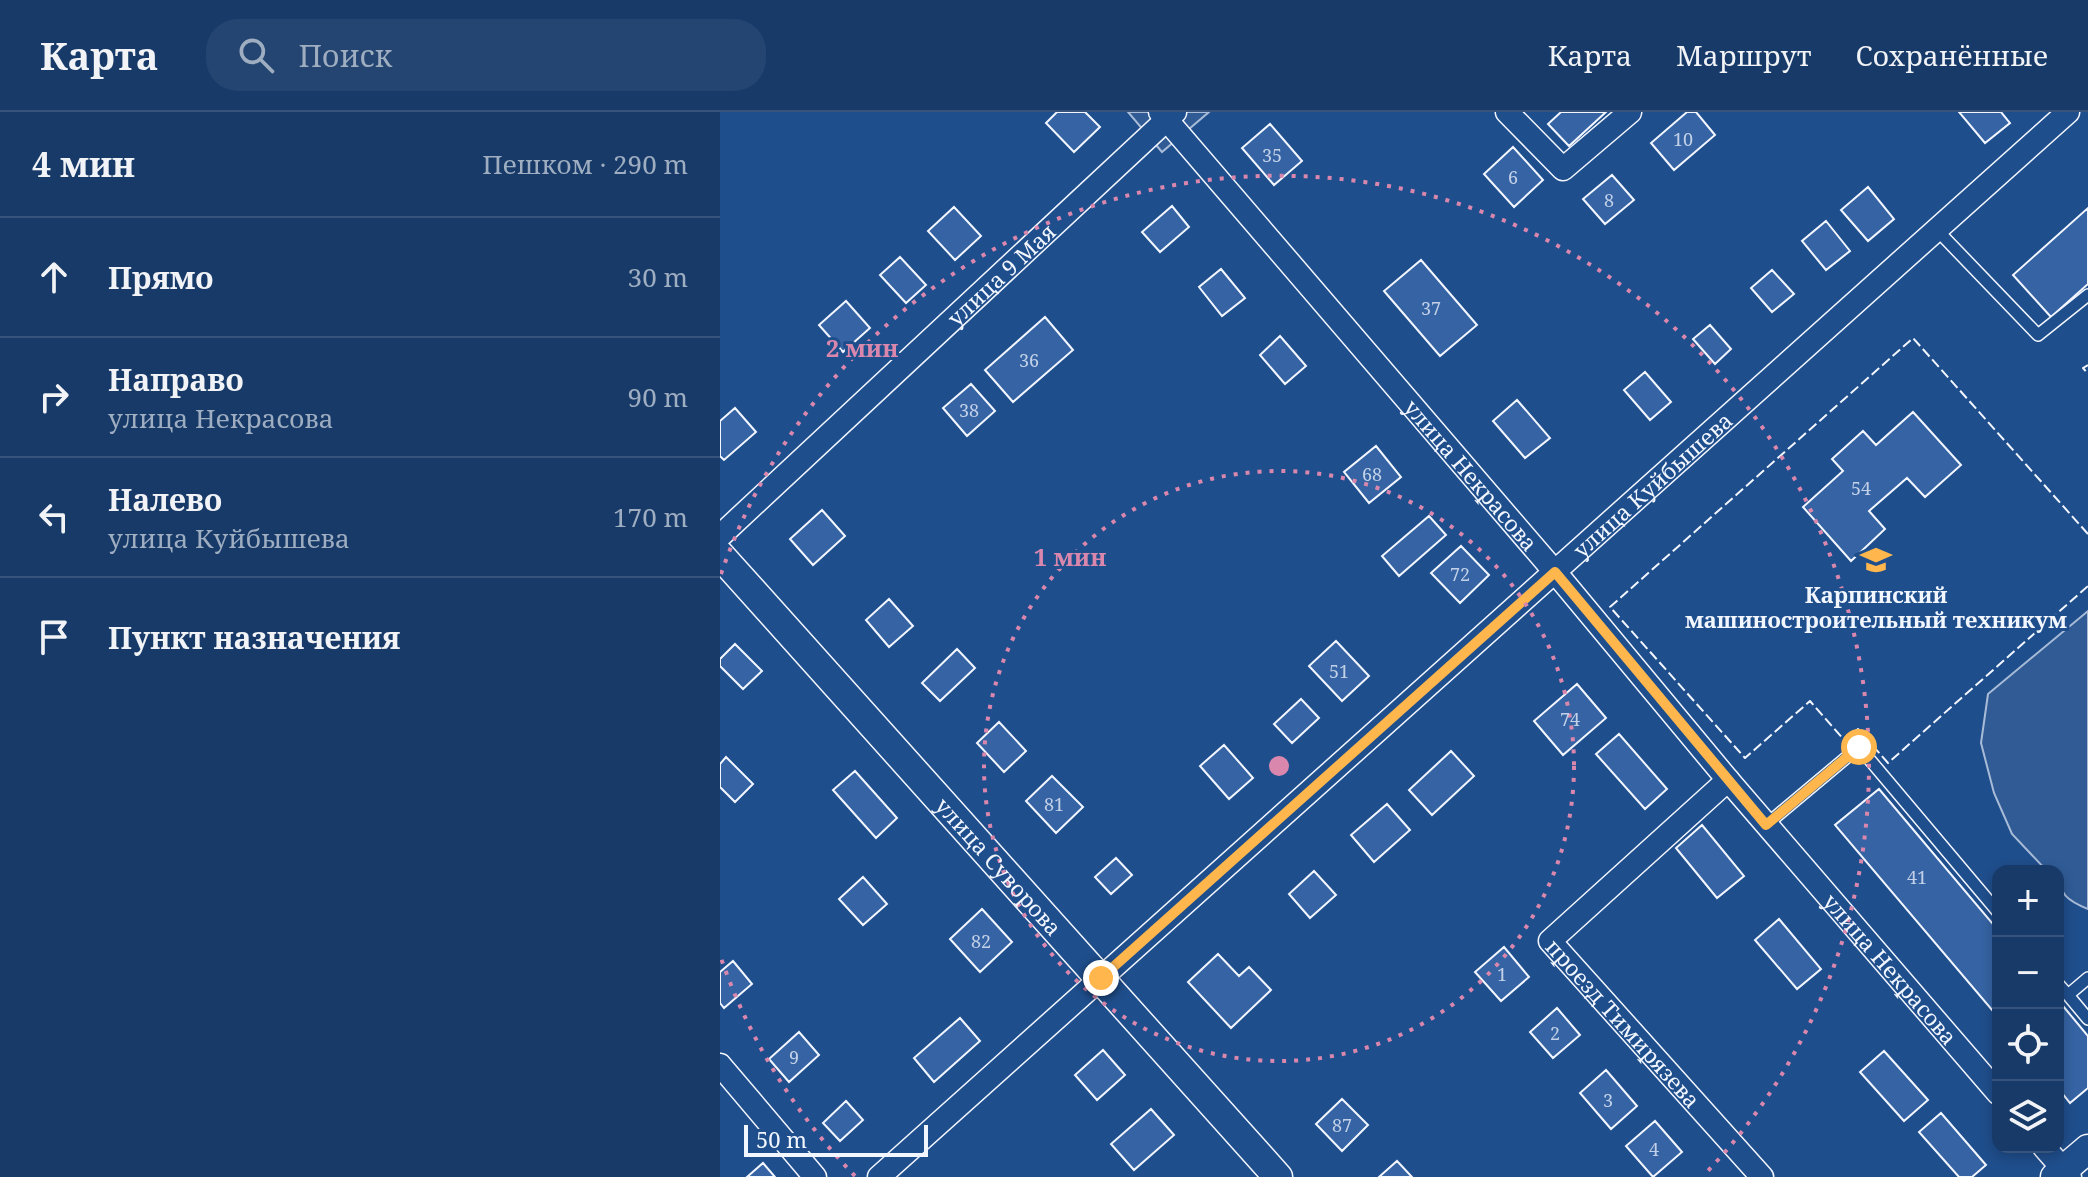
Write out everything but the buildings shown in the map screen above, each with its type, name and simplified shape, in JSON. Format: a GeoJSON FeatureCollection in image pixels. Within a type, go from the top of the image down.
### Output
{"type":"FeatureCollection","features":[{"type":"Feature","properties":{"kind":"street"},"geometry":{"type":"LineString","coordinates":[[1507,112],[1563,169],[1630,112]]}},
{"type":"Feature","properties":{"kind":"street","name":"улица Куйбышева"},"geometry":{"type":"LineString","coordinates":[[879,1177],[2068,112]]}},
{"type":"Feature","properties":{"kind":"street","name":"улица 9 Мая"},"geometry":{"type":"LineString","coordinates":[[720,536],[1168,114]]}},
{"type":"Feature","properties":{"kind":"street","name":"улица Некрасова"},"geometry":{"type":"LineString","coordinates":[[1168,114],[1766,825],[1992,1086]]}},
{"type":"Feature","properties":{"kind":"street","name":"улица Суворова"},"geometry":{"type":"LineString","coordinates":[[720,555],[1278,1177]]}},
{"type":"Feature","properties":{"kind":"street","name":"проезд Тимирязева"},"geometry":{"type":"LineString","coordinates":[[1728,780],[1550,941],[1762,1177]]}},
{"type":"Feature","properties":{"kind":"street"},"geometry":{"type":"LineString","coordinates":[[720,1065],[815,1177]]}},
{"type":"Feature","properties":{"kind":"street"},"geometry":{"type":"LineString","coordinates":[[2048,1153],[2063,1175],[2088,1149]]}},
{"type":"Feature","properties":{"kind":"lane"},"geometry":{"type":"LineString","coordinates":[[1937,230],[2038,335],[2088,295]]}},
{"type":"Feature","properties":{"kind":"lane"},"geometry":{"type":"LineString","coordinates":[[1766,825],[1859,747],[1992,905]]}},
{"type":"Feature","properties":{"kind":"lane"},"geometry":{"type":"LineString","coordinates":[[2068,995],[2088,978]]}},
{"type":"Feature","properties":{"kind":"lane"},"geometry":{"type":"LineString","coordinates":[[2064,991],[2088,1019]]}},
{"type":"Feature","properties":{"kind":"shaded area"},"geometry":{"type":"Polygon","coordinates":[[[1128,112],[1209,112],[1162,152],[1128,112]]]}},
{"type":"Feature","properties":{"kind":"shaded area"},"geometry":{"type":"Polygon","coordinates":[[[2088,611],[2088,909],[2064,894],[2064,865],[2041,865],[2012,834],[1994,793],[1981,743],[1988,694],[2088,611]]]}},
{"type":"Feature","properties":{"kind":"fence"},"geometry":{"type":"LineString","coordinates":[[2088,534],[1913,338],[1610,607],[1745,758],[1810,701],[1845,741],[1858,729],[1888,763],[2088,586]]}},
{"type":"Feature","properties":{"kind":"fence"},"geometry":{"type":"LineString","coordinates":[[2088,365],[2083,368],[2088,374]]}},
{"type":"Feature","properties":{"kind":"place","name":"Карпинский машиностроительный техникум"},"geometry":{"type":"Point","coordinates":[1876,560]}},
{"type":"Feature","properties":{"kind":"route"},"geometry":{"type":"LineString","coordinates":[[1101,978],[1555,572],[1766,825],[1859,747]]}}]}
